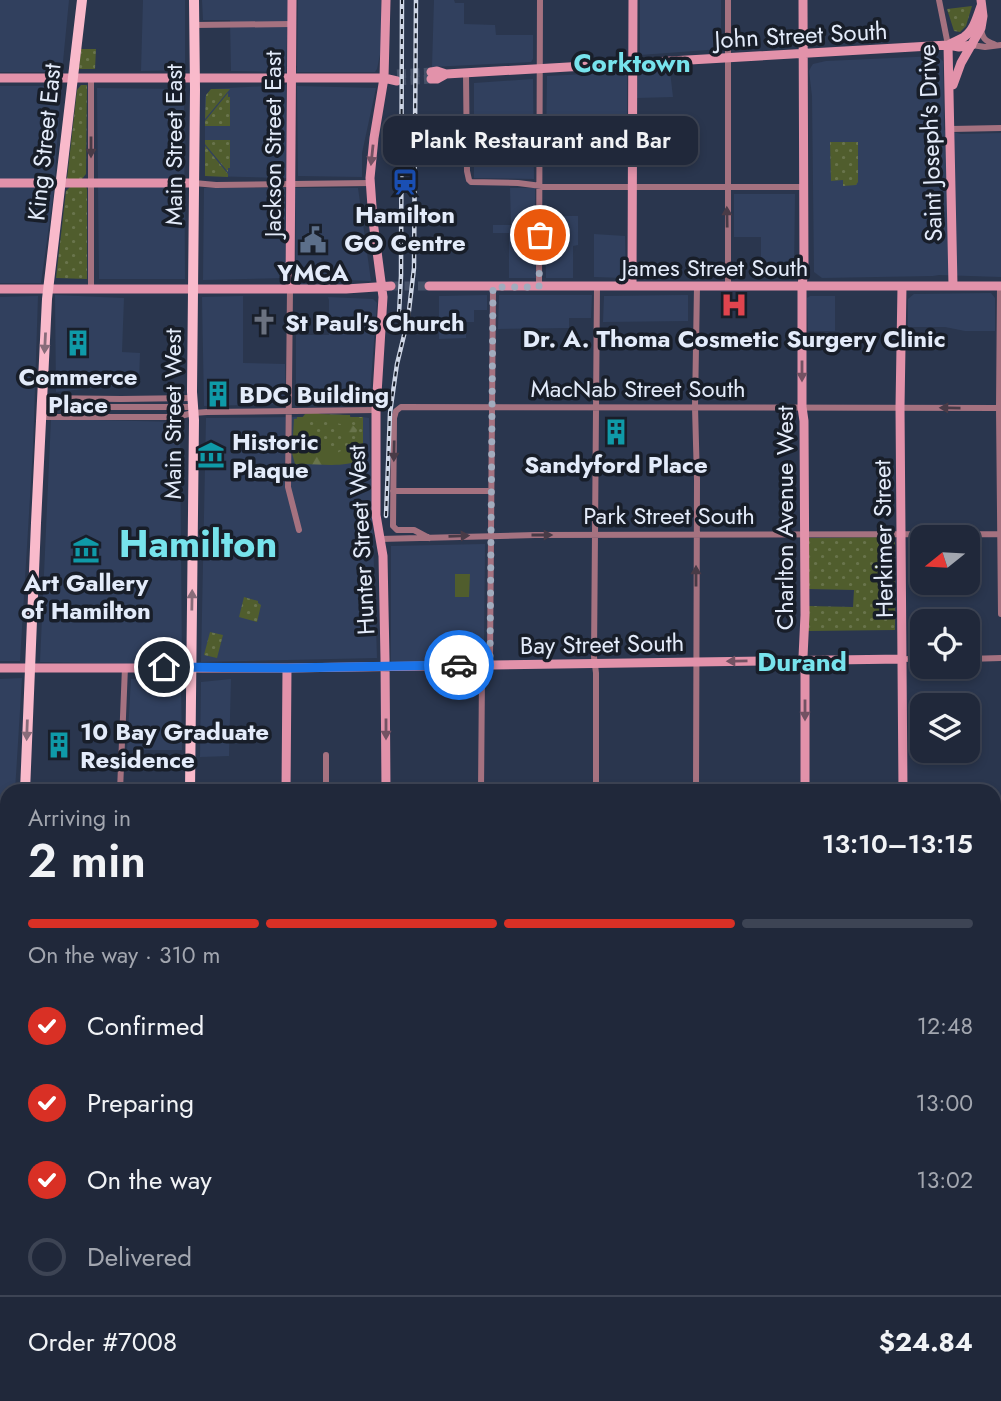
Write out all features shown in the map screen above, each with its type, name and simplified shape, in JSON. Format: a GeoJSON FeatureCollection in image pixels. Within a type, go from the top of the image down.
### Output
{"type":"FeatureCollection","features":[{"type":"Feature","properties":{"kind":"main road","name":"King Street East"},"geometry":{"type":"LineString","coordinates":[[25,784],[48,289],[82,0]]}},
{"type":"Feature","properties":{"kind":"main road","name":"Main Street East"},"geometry":{"type":"LineString","coordinates":[[193,289],[194,0]]}},
{"type":"Feature","properties":{"kind":"main road","name":"Main Street West"},"geometry":{"type":"LineString","coordinates":[[190,784],[193,289]]}},
{"type":"Feature","properties":{"kind":"street","name":"Jackson Street East"},"geometry":{"type":"LineString","coordinates":[[290,289],[292,0]]}},
{"type":"Feature","properties":{"kind":"street","name":"Hunter Street West"},"geometry":{"type":"LineString","coordinates":[[386,0],[384,78],[370,183],[373,221],[387,287],[383,302],[376,410],[376,515],[383,555],[386,784]]}},
{"type":"Feature","properties":{"kind":"street"},"geometry":{"type":"LineString","coordinates":[[539,287],[540,0]]}},
{"type":"Feature","properties":{"kind":"street"},"geometry":{"type":"LineString","coordinates":[[632,286],[633,0]]}},
{"type":"Feature","properties":{"kind":"street"},"geometry":{"type":"LineString","coordinates":[[728,0],[728,286]]}},
{"type":"Feature","properties":{"kind":"street","name":"Charlton Avenue West"},"geometry":{"type":"LineString","coordinates":[[803,0],[805,784]]}},
{"type":"Feature","properties":{"kind":"street","name":"Saint Joseph's Drive"},"geometry":{"type":"LineString","coordinates":[[939,0],[948,45],[953,286]]}},
{"type":"Feature","properties":{"kind":"street"},"geometry":{"type":"LineString","coordinates":[[948,45],[970,31],[981,3]]}},
{"type":"Feature","properties":{"kind":"street"},"geometry":{"type":"LineString","coordinates":[[950,97],[958,70],[981,29],[981,3]]}},
{"type":"Feature","properties":{"kind":"street"},"geometry":{"type":"LineString","coordinates":[[194,25],[292,24]]}},
{"type":"Feature","properties":{"kind":"street","name":"John Street South"},"geometry":{"type":"LineString","coordinates":[[981,29],[985,40],[998,45]]}},
{"type":"Feature","properties":{"kind":"street","name":"John Street South"},"geometry":{"type":"LineString","coordinates":[[431,76],[437,71],[446,74],[948,45],[998,45]]}},
{"type":"Feature","properties":{"kind":"street"},"geometry":{"type":"LineString","coordinates":[[466,73],[469,180],[548,187],[803,187]]}},
{"type":"Feature","properties":{"kind":"street"},"geometry":{"type":"LineString","coordinates":[[0,79],[397,78]]}},
{"type":"Feature","properties":{"kind":"street","name":"King Street East"},"geometry":{"type":"LineString","coordinates":[[91,79],[91,289]]}},
{"type":"Feature","properties":{"kind":"street"},"geometry":{"type":"LineString","coordinates":[[951,130],[1001,128]]}},
{"type":"Feature","properties":{"kind":"street"},"geometry":{"type":"LineString","coordinates":[[0,183],[370,183]]}},
{"type":"Feature","properties":{"kind":"street","name":"James Street South"},"geometry":{"type":"LineString","coordinates":[[429,286],[1001,286]]}},
{"type":"Feature","properties":{"kind":"street"},"geometry":{"type":"LineString","coordinates":[[596,784],[594,536],[597,286]]}},
{"type":"Feature","properties":{"kind":"street"},"geometry":{"type":"LineString","coordinates":[[696,784],[697,286]]}},
{"type":"Feature","properties":{"kind":"street","name":"Herkimer Street"},"geometry":{"type":"LineString","coordinates":[[901,286],[903,784]]}},
{"type":"Feature","properties":{"kind":"street"},"geometry":{"type":"LineString","coordinates":[[1001,286],[1001,614]]}},
{"type":"Feature","properties":{"kind":"street"},"geometry":{"type":"LineString","coordinates":[[0,289],[387,287]]}},
{"type":"Feature","properties":{"kind":"street"},"geometry":{"type":"LineString","coordinates":[[481,784],[482,675],[490,659],[493,287]]}},
{"type":"Feature","properties":{"kind":"street"},"geometry":{"type":"LineString","coordinates":[[290,289],[289,490],[299,530]]}},
{"type":"Feature","properties":{"kind":"street"},"geometry":{"type":"LineString","coordinates":[[42,407],[121,399],[290,411],[376,410]]}},
{"type":"Feature","properties":{"kind":"street"},"geometry":{"type":"LineString","coordinates":[[42,407],[176,417],[193,406]]}},
{"type":"Feature","properties":{"kind":"street","name":"MacNab Street South"},"geometry":{"type":"LineString","coordinates":[[393,491],[394,418],[396,411],[404,407],[999,408]]}},
{"type":"Feature","properties":{"kind":"street"},"geometry":{"type":"LineString","coordinates":[[429,538],[414,530],[400,531],[394,528],[393,491],[490,491]]}},
{"type":"Feature","properties":{"kind":"street","name":"Park Street South"},"geometry":{"type":"LineString","coordinates":[[380,539],[490,535],[1000,534]]}},
{"type":"Feature","properties":{"kind":"street"},"geometry":{"type":"LineString","coordinates":[[980,659],[1001,658]]}},
{"type":"Feature","properties":{"kind":"street","name":"Bay Street South"},"geometry":{"type":"LineString","coordinates":[[0,668],[287,668],[910,659]]}},
{"type":"Feature","properties":{"kind":"street"},"geometry":{"type":"LineString","coordinates":[[120,784],[125,667]]}},
{"type":"Feature","properties":{"kind":"street"},"geometry":{"type":"LineString","coordinates":[[286,784],[287,668]]}},
{"type":"Feature","properties":{"kind":"street"},"geometry":{"type":"LineString","coordinates":[[326,755],[326,784]]}},
{"type":"Feature","properties":{"kind":"street"},"geometry":{"type":"LineString","coordinates":[[1001,805],[1001,908]]}},
{"type":"Feature","properties":{"kind":"shaded area"},"geometry":{"type":"Polygon","coordinates":[[[0,0],[69,0],[62,72],[0,72],[0,0]]]}},
{"type":"Feature","properties":{"kind":"shaded area"},"geometry":{"type":"Polygon","coordinates":[[[143,0],[185,0],[185,70],[141,71],[143,0]]]}},
{"type":"Feature","properties":{"kind":"shaded area"},"geometry":{"type":"Polygon","coordinates":[[[202,0],[288,0],[286,72],[231,71],[230,20],[203,20],[202,0]]]}},
{"type":"Feature","properties":{"kind":"shaded area"},"geometry":{"type":"Polygon","coordinates":[[[298,0],[381,0],[381,50],[375,72],[297,72],[298,0]]]}},
{"type":"Feature","properties":{"kind":"shaded area"},"geometry":{"type":"Polygon","coordinates":[[[434,0],[464,3],[464,24],[495,25],[496,35],[533,35],[533,59],[531,62],[432,67],[434,0]]]}},
{"type":"Feature","properties":{"kind":"shaded area"},"geometry":{"type":"Polygon","coordinates":[[[640,0],[721,0],[721,49],[640,55],[640,0]]]}},
{"type":"Feature","properties":{"kind":"shaded area"},"geometry":{"type":"Polygon","coordinates":[[[937,56],[943,61],[944,130],[961,134],[1001,133],[1001,277],[939,275],[822,278],[814,272],[811,67],[826,61],[937,56]]]}},
{"type":"Feature","properties":{"kind":"shaded area"},"geometry":{"type":"Polygon","coordinates":[[[638,71],[670,71],[673,97],[637,98],[638,71]]]}},
{"type":"Feature","properties":{"kind":"shaded area"},"geometry":{"type":"Polygon","coordinates":[[[627,72],[627,142],[604,142],[592,147],[546,148],[547,76],[627,72]]]}},
{"type":"Feature","properties":{"kind":"shaded area"},"geometry":{"type":"Polygon","coordinates":[[[533,79],[534,179],[474,178],[474,83],[533,79]]]}},
{"type":"Feature","properties":{"kind":"shaded area"},"geometry":{"type":"Polygon","coordinates":[[[286,85],[286,178],[205,176],[205,97],[211,89],[286,85]]]}},
{"type":"Feature","properties":{"kind":"shaded area"},"geometry":{"type":"Polygon","coordinates":[[[0,86],[61,86],[54,190],[41,283],[0,283],[0,86]]]}},
{"type":"Feature","properties":{"kind":"shaded area"},"geometry":{"type":"Polygon","coordinates":[[[297,86],[376,88],[362,153],[362,177],[298,176],[297,86]]]}},
{"type":"Feature","properties":{"kind":"shaded area"},"geometry":{"type":"Polygon","coordinates":[[[97,88],[184,89],[185,279],[99,279],[97,88]]]}},
{"type":"Feature","properties":{"kind":"shaded area"},"geometry":{"type":"Polygon","coordinates":[[[204,188],[285,188],[286,278],[203,280],[204,188]]]}},
{"type":"Feature","properties":{"kind":"shaded area"},"geometry":{"type":"Polygon","coordinates":[[[295,188],[358,188],[371,281],[296,278],[295,188]]]}},
{"type":"Feature","properties":{"kind":"shaded area"},"geometry":{"type":"Polygon","coordinates":[[[510,188],[535,188],[536,278],[509,278],[509,233],[493,233],[493,225],[511,225],[510,188]]]}},
{"type":"Feature","properties":{"kind":"shaded area"},"geometry":{"type":"Polygon","coordinates":[[[734,194],[795,194],[794,276],[761,278],[761,237],[734,237],[734,194]]]}},
{"type":"Feature","properties":{"kind":"shaded area"},"geometry":{"type":"Polygon","coordinates":[[[545,216],[578,216],[578,245],[573,246],[573,278],[546,278],[545,216]]]}},
{"type":"Feature","properties":{"kind":"shaded area"},"geometry":{"type":"Polygon","coordinates":[[[594,234],[625,236],[624,278],[594,277],[594,234]]]}},
{"type":"Feature","properties":{"kind":"shaded area"},"geometry":{"type":"Polygon","coordinates":[[[991,293],[995,298],[995,331],[908,327],[908,299],[914,294],[991,293]]]}},
{"type":"Feature","properties":{"kind":"shaded area"},"geometry":{"type":"Polygon","coordinates":[[[55,295],[124,298],[122,352],[140,353],[139,383],[56,392],[55,295]]]}},
{"type":"Feature","properties":{"kind":"shaded area"},"geometry":{"type":"Polygon","coordinates":[[[487,295],[487,310],[474,310],[474,322],[466,322],[466,338],[439,339],[439,296],[487,295]]]}},
{"type":"Feature","properties":{"kind":"shaded area"},"geometry":{"type":"Polygon","coordinates":[[[499,295],[592,295],[591,318],[569,318],[569,328],[498,329],[499,295]]]}},
{"type":"Feature","properties":{"kind":"shaded area"},"geometry":{"type":"Polygon","coordinates":[[[688,295],[688,321],[603,322],[604,296],[688,295]]]}},
{"type":"Feature","properties":{"kind":"shaded area"},"geometry":{"type":"Polygon","coordinates":[[[38,296],[33,448],[20,661],[0,661],[0,297],[38,296]]]}},
{"type":"Feature","properties":{"kind":"shaded area"},"geometry":{"type":"Polygon","coordinates":[[[243,296],[243,363],[285,364],[286,404],[204,406],[202,297],[243,296]]]}},
{"type":"Feature","properties":{"kind":"shaded area"},"geometry":{"type":"Polygon","coordinates":[[[835,296],[835,331],[808,331],[807,298],[835,296]]]}},
{"type":"Feature","properties":{"kind":"shaded area"},"geometry":{"type":"Polygon","coordinates":[[[328,297],[373,299],[377,303],[369,406],[296,404],[296,335],[329,335],[328,297]]]}},
{"type":"Feature","properties":{"kind":"shaded area"},"geometry":{"type":"Polygon","coordinates":[[[297,417],[296,462],[362,461],[363,417],[369,418],[377,658],[201,662],[206,418],[297,417]]]}},
{"type":"Feature","properties":{"kind":"shaded area"},"geometry":{"type":"Polygon","coordinates":[[[51,419],[180,422],[182,665],[40,662],[51,419]]]}},
{"type":"Feature","properties":{"kind":"shaded area"},"geometry":{"type":"Polygon","coordinates":[[[485,544],[484,654],[480,661],[391,662],[391,546],[485,544]]]}},
{"type":"Feature","properties":{"kind":"shaded area"},"geometry":{"type":"Polygon","coordinates":[[[22,678],[15,784],[0,784],[0,679],[22,678]]]}},
{"type":"Feature","properties":{"kind":"shaded area"},"geometry":{"type":"Polygon","coordinates":[[[131,679],[181,681],[182,750],[127,750],[131,679]]]}},
{"type":"Feature","properties":{"kind":"shaded area"},"geometry":{"type":"Polygon","coordinates":[[[231,679],[229,756],[200,757],[201,682],[231,679]]]}},
{"type":"Feature","properties":{"kind":"green space"},"geometry":{"type":"Polygon","coordinates":[[[972,6],[966,26],[960,32],[954,31],[947,9],[972,6]]]}},
{"type":"Feature","properties":{"kind":"green space"},"geometry":{"type":"Polygon","coordinates":[[[81,49],[96,49],[95,69],[79,69],[81,49]]]}},
{"type":"Feature","properties":{"kind":"green space"},"geometry":{"type":"Polygon","coordinates":[[[81,85],[87,85],[86,174],[82,179],[67,179],[77,90],[81,85]]]}},
{"type":"Feature","properties":{"kind":"green space"},"geometry":{"type":"Polygon","coordinates":[[[211,89],[230,89],[205,119],[206,95],[211,89]]]}},
{"type":"Feature","properties":{"kind":"green space"},"geometry":{"type":"Polygon","coordinates":[[[228,93],[230,126],[205,126],[205,121],[228,93]]]}},
{"type":"Feature","properties":{"kind":"green space"},"geometry":{"type":"Polygon","coordinates":[[[205,140],[230,140],[228,172],[205,144],[205,140]]]}},
{"type":"Feature","properties":{"kind":"green space"},"geometry":{"type":"Polygon","coordinates":[[[830,142],[858,142],[856,185],[843,186],[843,180],[831,181],[830,142]]]}},
{"type":"Feature","properties":{"kind":"green space"},"geometry":{"type":"Polygon","coordinates":[[[205,146],[228,174],[228,177],[205,176],[205,146]]]}},
{"type":"Feature","properties":{"kind":"green space"},"geometry":{"type":"Polygon","coordinates":[[[70,187],[87,189],[87,279],[56,278],[66,191],[70,187]]]}},
{"type":"Feature","properties":{"kind":"green space"},"geometry":{"type":"Polygon","coordinates":[[[315,412],[350,415],[351,423],[357,430],[356,434],[344,433],[341,424],[310,422],[307,435],[312,448],[326,449],[331,453],[361,450],[364,459],[338,465],[295,464],[292,453],[294,419],[315,412]]]}},
{"type":"Feature","properties":{"kind":"green space"},"geometry":{"type":"Polygon","coordinates":[[[297,417],[363,417],[363,461],[296,463],[297,417]]]}},
{"type":"Feature","properties":{"kind":"green space"},"geometry":{"type":"Polygon","coordinates":[[[891,537],[895,543],[895,630],[808,631],[809,606],[853,607],[854,590],[809,589],[809,538],[891,537]]]}},
{"type":"Feature","properties":{"kind":"green space"},"geometry":{"type":"Polygon","coordinates":[[[455,574],[470,574],[469,597],[455,597],[455,574]]]}},
{"type":"Feature","properties":{"kind":"green space"},"geometry":{"type":"Polygon","coordinates":[[[244,597],[258,601],[261,605],[257,622],[239,617],[244,597]]]}},
{"type":"Feature","properties":{"kind":"green space"},"geometry":{"type":"Polygon","coordinates":[[[210,632],[223,635],[217,658],[204,655],[210,632]]]}},
{"type":"Feature","properties":{"kind":"tunnel"},"geometry":{"type":"LineString","coordinates":[[397,74],[431,72]]}},
{"type":"Feature","properties":{"kind":"tunnel"},"geometry":{"type":"LineString","coordinates":[[397,81],[431,79]]}},
{"type":"Feature","properties":{"kind":"tunnel"},"geometry":{"type":"LineString","coordinates":[[391,286],[429,286]]}},
{"type":"Feature","properties":{"kind":"railway"},"geometry":{"type":"LineString","coordinates":[[399,314],[402,0]]}},
{"type":"Feature","properties":{"kind":"railway"},"geometry":{"type":"LineString","coordinates":[[386,516],[390,413],[397,364],[408,319],[414,268],[416,0]]}},
{"type":"Feature","properties":{"kind":"way so far"},"geometry":{"type":"LineString","coordinates":[[459,665],[487,665],[490,659],[493,287],[539,287],[540,235]]}},
{"type":"Feature","properties":{"kind":"place","name":"Hamilton GO Centre"},"geometry":{"type":"Point","coordinates":[405,182]}},
{"type":"Feature","properties":{"kind":"place","name":"Plank Restaurant and Bar"},"geometry":{"type":"Point","coordinates":[540,235]}},
{"type":"Feature","properties":{"kind":"place","name":"YMCA"},"geometry":{"type":"Point","coordinates":[313,240]}},
{"type":"Feature","properties":{"kind":"place","name":"Dr. A. Thoma Cosmetic Surgery Clinic"},"geometry":{"type":"Point","coordinates":[734,305]}},
{"type":"Feature","properties":{"kind":"place","name":"St Paul's Church"},"geometry":{"type":"Point","coordinates":[264,322]}},
{"type":"Feature","properties":{"kind":"place","name":"Commerce Place"},"geometry":{"type":"Point","coordinates":[78,343]}},
{"type":"Feature","properties":{"kind":"place","name":"BDC Building"},"geometry":{"type":"Point","coordinates":[218,394]}},
{"type":"Feature","properties":{"kind":"place","name":"Sandyford Place"},"geometry":{"type":"Point","coordinates":[616,432]}},
{"type":"Feature","properties":{"kind":"place","name":"Historic Plaque"},"geometry":{"type":"Point","coordinates":[211,455]}},
{"type":"Feature","properties":{"kind":"place","name":"Art Gallery of Hamilton"},"geometry":{"type":"Point","coordinates":[86,550]}},
{"type":"Feature","properties":{"kind":"place","name":"10 Bay Graduate Residence"},"geometry":{"type":"Point","coordinates":[59,745]}},
{"type":"Feature","properties":{"kind":"district","name":"Corktown"},"geometry":{"type":"Point","coordinates":[632,63]}},
{"type":"Feature","properties":{"kind":"district","name":"Hamilton"},"geometry":{"type":"Point","coordinates":[198,543]}},
{"type":"Feature","properties":{"kind":"district","name":"Durand"},"geometry":{"type":"Point","coordinates":[802,662]}},
{"type":"Feature","properties":{"kind":"route"},"geometry":{"type":"LineString","coordinates":[[164,667],[459,665]]}}]}
